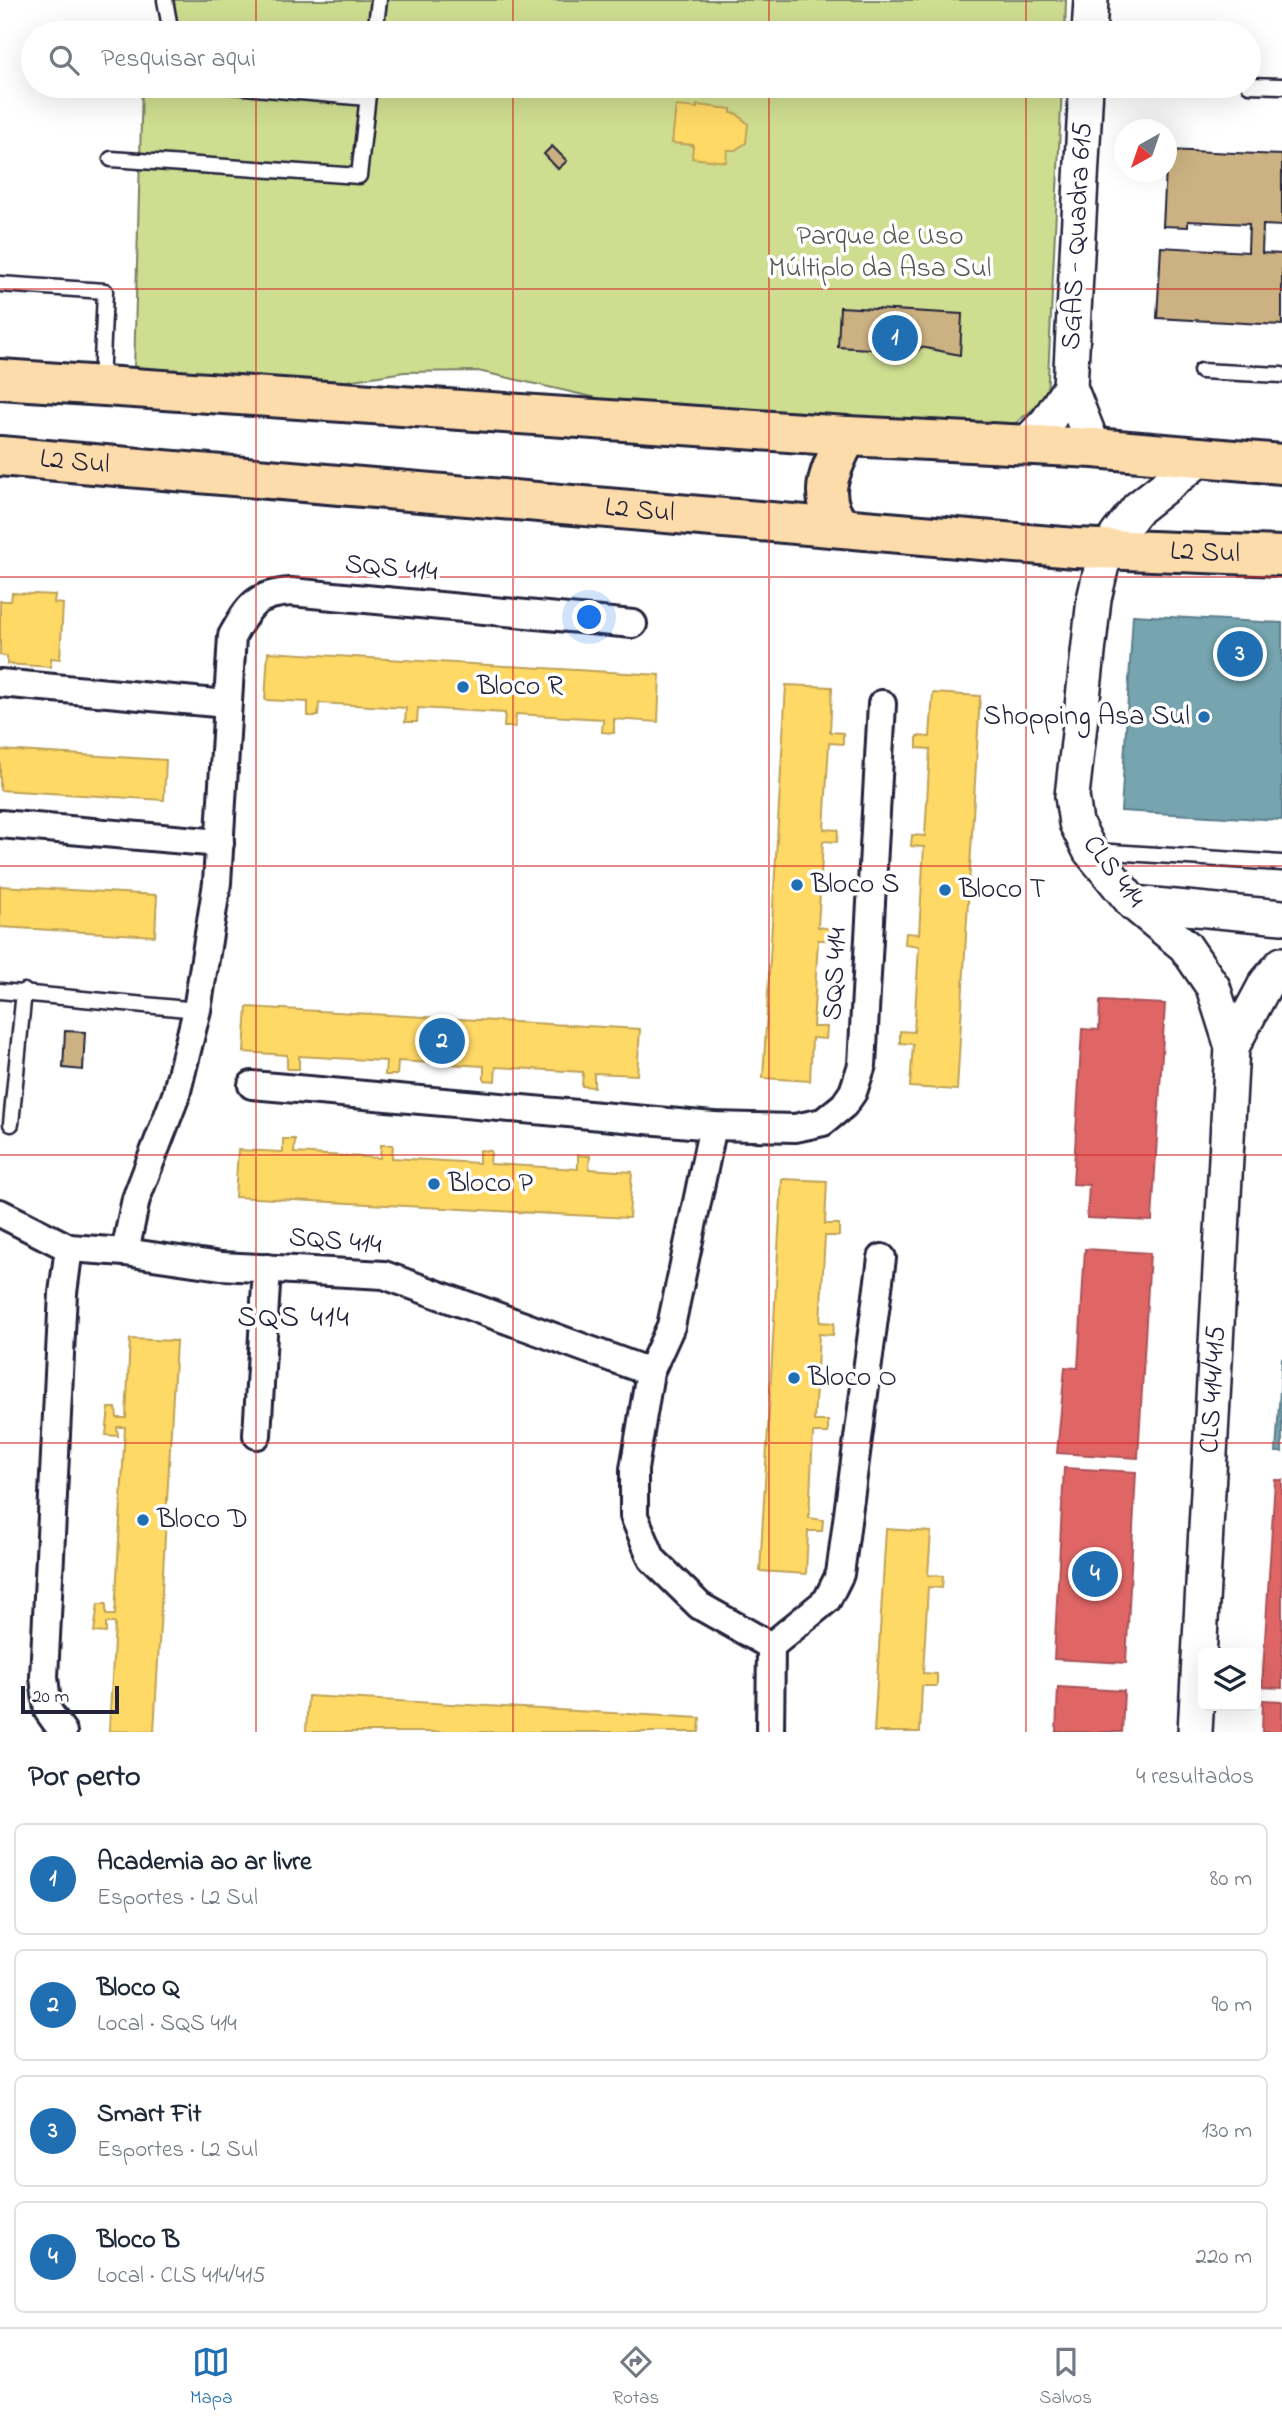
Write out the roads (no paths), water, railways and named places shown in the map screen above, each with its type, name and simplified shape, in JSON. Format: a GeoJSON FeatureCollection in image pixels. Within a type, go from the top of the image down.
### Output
{"type":"FeatureCollection","features":[{"type":"Feature","properties":{"kind":"main road"},"geometry":{"type":"LineString","coordinates":[[0,379],[847,436],[1094,448],[1282,464]]}},
{"type":"Feature","properties":{"kind":"main road"},"geometry":{"type":"LineString","coordinates":[[840,527],[825,501],[831,469],[847,436]]}},
{"type":"Feature","properties":{"kind":"main road","name":"L2 Sul"},"geometry":{"type":"LineString","coordinates":[[0,456],[1108,549],[1282,556]]}},
{"type":"Feature","properties":{"kind":"street"},"geometry":{"type":"LineString","coordinates":[[1090,21],[1091,0]]}},
{"type":"Feature","properties":{"kind":"street","name":"SGAS - Quadra 615"},"geometry":{"type":"LineString","coordinates":[[1085,98],[1070,387],[1094,448]]}},
{"type":"Feature","properties":{"kind":"street","name":"SGAS - Quadra 615"},"geometry":{"type":"LineString","coordinates":[[1025,445],[1047,422],[1070,387]]}},
{"type":"Feature","properties":{"kind":"street","name":"CLS 414"},"geometry":{"type":"LineString","coordinates":[[1200,459],[1147,500],[1108,549],[1094,599],[1072,796],[1076,823],[1090,851],[1133,903],[1185,946],[1213,986],[1232,1047]]}},
{"type":"Feature","properties":{"kind":"street","name":"SQS 414"},"geometry":{"type":"LineString","coordinates":[[125,1252],[136,1199],[176,1095],[197,1010],[217,883],[232,636],[245,612],[268,593],[291,592],[633,624]]}},
{"type":"Feature","properties":{"kind":"street"},"geometry":{"type":"LineString","coordinates":[[0,683],[227,704]]}},
{"type":"Feature","properties":{"kind":"street","name":"SQS 414"},"geometry":{"type":"LineString","coordinates":[[252,1085],[713,1126],[795,1129],[823,1122],[844,1105],[859,1080],[862,1065],[882,704]]}},
{"type":"Feature","properties":{"kind":"street"},"geometry":{"type":"LineString","coordinates":[[0,824],[220,843]]}},
{"type":"Feature","properties":{"kind":"street"},"geometry":{"type":"LineString","coordinates":[[1133,903],[1282,917]]}},
{"type":"Feature","properties":{"kind":"street"},"geometry":{"type":"LineString","coordinates":[[1232,1047],[1265,983],[1282,964]]}},
{"type":"Feature","properties":{"kind":"street","name":"CLS 414/415"},"geometry":{"type":"LineString","coordinates":[[1195,1732],[1232,1047]]}},
{"type":"Feature","properties":{"kind":"street"},"geometry":{"type":"LineString","coordinates":[[713,1126],[671,1326],[650,1372],[639,1429],[634,1516],[652,1559],[700,1606],[771,1646]]}},
{"type":"Feature","properties":{"kind":"street","name":"SQS 414"},"geometry":{"type":"LineString","coordinates":[[0,1213],[69,1248],[125,1252],[221,1266],[384,1275],[650,1372]]}},
{"type":"Feature","properties":{"kind":"street"},"geometry":{"type":"LineString","coordinates":[[62,1732],[48,1711],[44,1678],[63,1293],[69,1248]]}},
{"type":"Feature","properties":{"kind":"street"},"geometry":{"type":"LineString","coordinates":[[770,1732],[771,1646],[827,1600],[840,1574],[882,1258]]}},
{"type":"Feature","properties":{"kind":"street"},"geometry":{"type":"LineString","coordinates":[[257,1435],[267,1268]]}},
{"type":"Feature","properties":{"kind":"lane"},"geometry":{"type":"LineString","coordinates":[[165,0],[169,21]]}},
{"type":"Feature","properties":{"kind":"lane"},"geometry":{"type":"LineString","coordinates":[[376,21],[379,0]]}},
{"type":"Feature","properties":{"kind":"lane"},"geometry":{"type":"LineString","coordinates":[[1261,85],[1282,86]]}},
{"type":"Feature","properties":{"kind":"lane"},"geometry":{"type":"LineString","coordinates":[[111,159],[359,176],[367,98]]}},
{"type":"Feature","properties":{"kind":"lane"},"geometry":{"type":"LineString","coordinates":[[0,284],[105,291],[101,387]]}},
{"type":"Feature","properties":{"kind":"lane"},"geometry":{"type":"LineString","coordinates":[[1201,371],[1282,375]]}},
{"type":"Feature","properties":{"kind":"lane"},"geometry":{"type":"LineString","coordinates":[[1090,851],[1282,863]]}},
{"type":"Feature","properties":{"kind":"lane"},"geometry":{"type":"LineString","coordinates":[[0,990],[197,1010]]}},
{"type":"Feature","properties":{"kind":"lane"},"geometry":{"type":"LineString","coordinates":[[11,1124],[24,991]]}},
{"type":"Feature","properties":{"kind":"place","name":"Academia ao ar livre"},"geometry":{"type":"Point","coordinates":[895,338]}},
{"type":"Feature","properties":{"kind":"place","name":"Smart Fit"},"geometry":{"type":"Point","coordinates":[1240,654]}},
{"type":"Feature","properties":{"kind":"place","name":"Bloco R"},"geometry":{"type":"Point","coordinates":[463,687]}},
{"type":"Feature","properties":{"kind":"place","name":"Shopping Asa Sul"},"geometry":{"type":"Point","coordinates":[1204,717]}},
{"type":"Feature","properties":{"kind":"place","name":"Bloco S"},"geometry":{"type":"Point","coordinates":[797,885]}},
{"type":"Feature","properties":{"kind":"place","name":"Bloco T"},"geometry":{"type":"Point","coordinates":[945,890]}},
{"type":"Feature","properties":{"kind":"place","name":"Bloco Q"},"geometry":{"type":"Point","coordinates":[442,1041]}},
{"type":"Feature","properties":{"kind":"place","name":"Bloco P"},"geometry":{"type":"Point","coordinates":[434,1184]}},
{"type":"Feature","properties":{"kind":"place","name":"Bloco O"},"geometry":{"type":"Point","coordinates":[794,1378]}},
{"type":"Feature","properties":{"kind":"place","name":"Bloco D"},"geometry":{"type":"Point","coordinates":[143,1520]}},
{"type":"Feature","properties":{"kind":"place","name":"Bloco B"},"geometry":{"type":"Point","coordinates":[1095,1574]}},
{"type":"Feature","properties":{"kind":"district","name":"SQS 414"},"geometry":{"type":"Point","coordinates":[294,1319]}},
{"type":"Feature","properties":{"kind":"park label","name":"Parque de Uso Múltiplo da Asa Sul"},"geometry":{"type":"Point","coordinates":[880,253]}}]}
